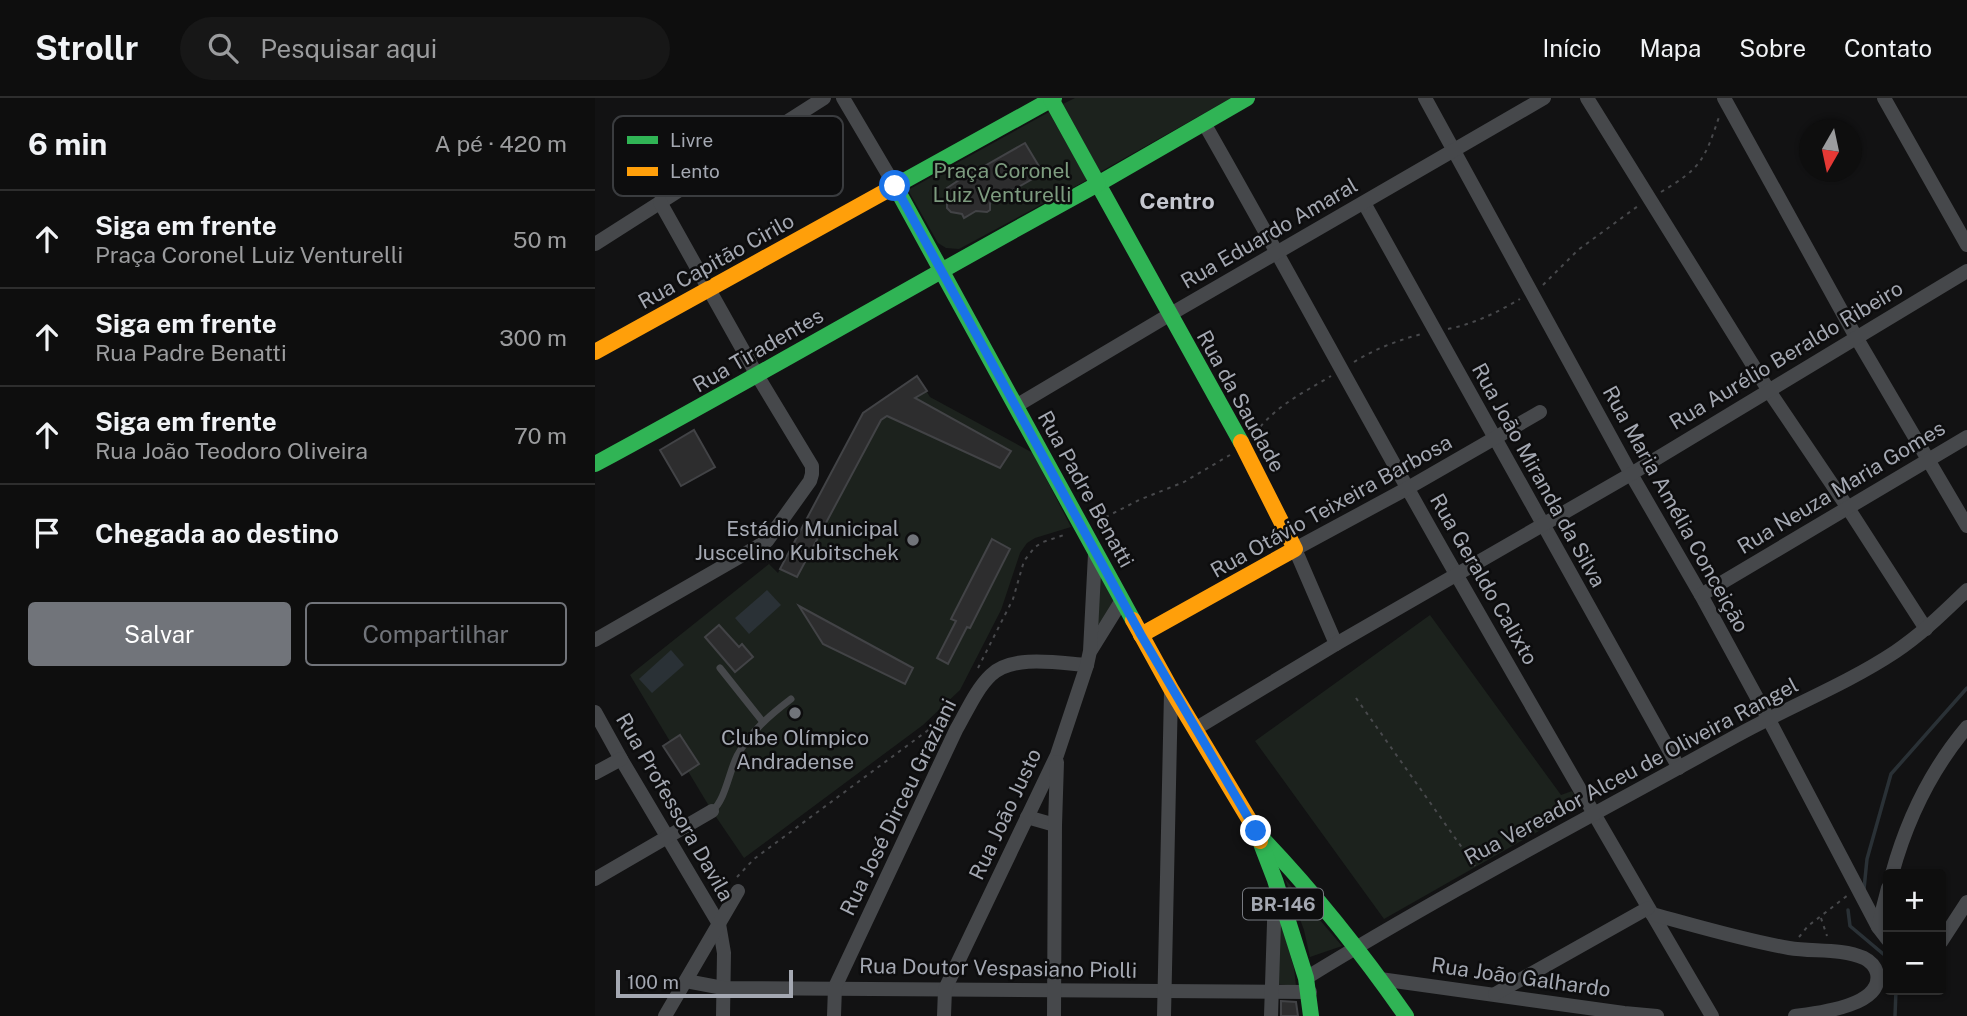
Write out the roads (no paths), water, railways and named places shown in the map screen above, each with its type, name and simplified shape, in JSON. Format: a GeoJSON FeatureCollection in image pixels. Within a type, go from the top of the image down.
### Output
{"type":"FeatureCollection","features":[{"type":"Feature","properties":{"kind":"main road"},"geometry":{"type":"LineString","coordinates":[[940,270],[1098,184],[1247,98]]}},
{"type":"Feature","properties":{"kind":"main road"},"geometry":{"type":"LineString","coordinates":[[895,186],[1053,99],[1098,184]]}},
{"type":"Feature","properties":{"kind":"main road","name":"Rua da Saudade"},"geometry":{"type":"LineString","coordinates":[[1098,184],[1244,447],[1295,549]]}},
{"type":"Feature","properties":{"kind":"main road","name":"BR-146"},"geometry":{"type":"LineString","coordinates":[[895,186],[940,270]]}},
{"type":"Feature","properties":{"kind":"main road","name":"Rua Capitão Cirilo"},"geometry":{"type":"LineString","coordinates":[[595,352],[895,186]]}},
{"type":"Feature","properties":{"kind":"main road","name":"Rua Tiradentes"},"geometry":{"type":"LineString","coordinates":[[595,464],[940,270]]}},
{"type":"Feature","properties":{"kind":"main road","name":"Rua Padre Benatti"},"geometry":{"type":"LineString","coordinates":[[940,270],[1195,729]]}},
{"type":"Feature","properties":{"kind":"main road","name":"Rua Otávio Teixeira Barbosa"},"geometry":{"type":"LineString","coordinates":[[1141,635],[1295,549]]}},
{"type":"Feature","properties":{"kind":"main road","name":"BR-146"},"geometry":{"type":"LineString","coordinates":[[1195,729],[1256,831],[1275,880],[1308,985],[1312,1015]]}},
{"type":"Feature","properties":{"kind":"main road"},"geometry":{"type":"LineString","coordinates":[[1256,831],[1380,979],[1406,1016]]}},
{"type":"Feature","properties":{"kind":"street"},"geometry":{"type":"LineString","coordinates":[[796,116],[824,98]]}},
{"type":"Feature","properties":{"kind":"street"},"geometry":{"type":"LineString","coordinates":[[843,98],[895,186]]}},
{"type":"Feature","properties":{"kind":"street","name":"Rua Maria Amélia Conceição"},"geometry":{"type":"LineString","coordinates":[[1425,98],[1631,474],[1701,595],[1883,934]]}},
{"type":"Feature","properties":{"kind":"street","name":"Rua Eduardo Amaral"},"geometry":{"type":"LineString","coordinates":[[1016,406],[1544,98]]}},
{"type":"Feature","properties":{"kind":"street"},"geometry":{"type":"LineString","coordinates":[[1587,98],[1769,391],[1926,629]]}},
{"type":"Feature","properties":{"kind":"street"},"geometry":{"type":"LineString","coordinates":[[1884,98],[1967,244]]}},
{"type":"Feature","properties":{"kind":"street"},"geometry":{"type":"LineString","coordinates":[[1725,99],[1856,337],[1967,526]]}},
{"type":"Feature","properties":{"kind":"street","name":"Rua Geraldo Calixto"},"geometry":{"type":"LineString","coordinates":[[1205,123],[1457,575],[1712,1016]]}},
{"type":"Feature","properties":{"kind":"street"},"geometry":{"type":"LineString","coordinates":[[595,244],[669,196]]}},
{"type":"Feature","properties":{"kind":"street"},"geometry":{"type":"LineString","coordinates":[[595,640],[767,541],[810,481],[812,474],[812,466],[757,375],[660,202]]}},
{"type":"Feature","properties":{"kind":"street","name":"Rua João Miranda da Silva"},"geometry":{"type":"LineString","coordinates":[[1364,203],[1679,768]]}},
{"type":"Feature","properties":{"kind":"street","name":"Rua Aurélio Beraldo Ribeiro"},"geometry":{"type":"LineString","coordinates":[[1195,729],[1336,644],[1631,474],[1967,271]]}},
{"type":"Feature","properties":{"kind":"street","name":"Rua Otávio Teixeira Barbosa"},"geometry":{"type":"LineString","coordinates":[[1295,549],[1540,412]]}},
{"type":"Feature","properties":{"kind":"street","name":"Rua Neuza Maria Gomes"},"geometry":{"type":"LineString","coordinates":[[1701,595],[1967,437]]}},
{"type":"Feature","properties":{"kind":"street"},"geometry":{"type":"LineString","coordinates":[[1089,658],[1095,549]]}},
{"type":"Feature","properties":{"kind":"street","name":"Rua da Saudade"},"geometry":{"type":"LineString","coordinates":[[1295,549],[1336,644]]}},
{"type":"Feature","properties":{"kind":"street","name":"Rua Vereador Alceu de Oliveira Rangel"},"geometry":{"type":"LineString","coordinates":[[1308,985],[1354,948],[1481,876],[1768,718],[1860,673],[1926,629],[1967,590]]}},
{"type":"Feature","properties":{"kind":"street"},"geometry":{"type":"LineString","coordinates":[[1089,658],[1122,600]]}},
{"type":"Feature","properties":{"kind":"street","name":"Rua João Justo"},"geometry":{"type":"LineString","coordinates":[[944,989],[1057,755],[1089,658]]}},
{"type":"Feature","properties":{"kind":"street","name":"Rua José Dirceu Graziani"},"geometry":{"type":"LineString","coordinates":[[834,1016],[835,988],[956,730],[991,675],[1006,665],[1018,662],[1089,658]]}},
{"type":"Feature","properties":{"kind":"street"},"geometry":{"type":"LineString","coordinates":[[1164,1016],[1171,689]]}},
{"type":"Feature","properties":{"kind":"street","name":"Rua Professora Davila"},"geometry":{"type":"LineString","coordinates":[[595,712],[719,924]]}},
{"type":"Feature","properties":{"kind":"street"},"geometry":{"type":"LineString","coordinates":[[1893,869],[1916,804],[1939,763],[1967,727]]}},
{"type":"Feature","properties":{"kind":"street"},"geometry":{"type":"LineString","coordinates":[[1054,1016],[1057,755]]}},
{"type":"Feature","properties":{"kind":"street"},"geometry":{"type":"LineString","coordinates":[[595,773],[621,759]]}},
{"type":"Feature","properties":{"kind":"street"},"geometry":{"type":"LineString","coordinates":[[595,879],[712,811]]}},
{"type":"Feature","properties":{"kind":"street"},"geometry":{"type":"LineString","coordinates":[[1027,817],[1055,825]]}},
{"type":"Feature","properties":{"kind":"street"},"geometry":{"type":"LineString","coordinates":[[1271,1016],[1275,880],[1279,856]]}},
{"type":"Feature","properties":{"kind":"street"},"geometry":{"type":"LineString","coordinates":[[665,1016],[719,924],[736,887]]}},
{"type":"Feature","properties":{"kind":"street"},"geometry":{"type":"LineString","coordinates":[[1946,934],[1967,902]]}},
{"type":"Feature","properties":{"kind":"street"},"geometry":{"type":"LineString","coordinates":[[1878,927],[1883,908]]}},
{"type":"Feature","properties":{"kind":"street"},"geometry":{"type":"LineString","coordinates":[[1495,994],[1650,911],[1789,948],[1863,957],[1871,962],[1877,971],[1878,983],[1867,998],[1795,1016]]}},
{"type":"Feature","properties":{"kind":"street"},"geometry":{"type":"LineString","coordinates":[[719,924],[725,953],[723,1016]]}},
{"type":"Feature","properties":{"kind":"street","name":"Rua João Galhardo"},"geometry":{"type":"LineString","coordinates":[[1380,979],[1657,1016]]}},
{"type":"Feature","properties":{"kind":"street","name":"Rua Doutor Vespasiano Piolli"},"geometry":{"type":"LineString","coordinates":[[686,981],[723,988],[1055,991],[1272,992],[1308,985]]}},
{"type":"Feature","properties":{"kind":"street"},"geometry":{"type":"LineString","coordinates":[[944,989],[944,1016]]}},
{"type":"Feature","properties":{"kind":"lane"},"geometry":{"type":"LineString","coordinates":[[720,668],[763,722]]}},
{"type":"Feature","properties":{"kind":"lane"},"geometry":{"type":"LineString","coordinates":[[712,811],[719,806],[739,754],[763,722],[791,699]]}},
{"type":"Feature","properties":{"kind":"waterway"},"geometry":{"type":"LineString","coordinates":[[1864,889],[1867,859],[1891,774],[1967,688]]}},
{"type":"Feature","properties":{"kind":"waterway"},"geometry":{"type":"LineString","coordinates":[[1848,910],[1850,926],[1883,954]]}},
{"type":"Feature","properties":{"kind":"waterway"},"geometry":{"type":"LineString","coordinates":[[1895,1016],[1896,995]]}},
{"type":"Feature","properties":{"kind":"place","name":"Estádio Municipal Juscelino Kubitschek"},"geometry":{"type":"Point","coordinates":[913,540]}},
{"type":"Feature","properties":{"kind":"place","name":"Clube Olímpico Andradense"},"geometry":{"type":"Point","coordinates":[795,713]}},
{"type":"Feature","properties":{"kind":"district","name":"Centro"},"geometry":{"type":"Point","coordinates":[1177,200]}},
{"type":"Feature","properties":{"kind":"park label","name":"Praça Coronel Luiz Venturelli"},"geometry":{"type":"Point","coordinates":[1002,182]}}]}
